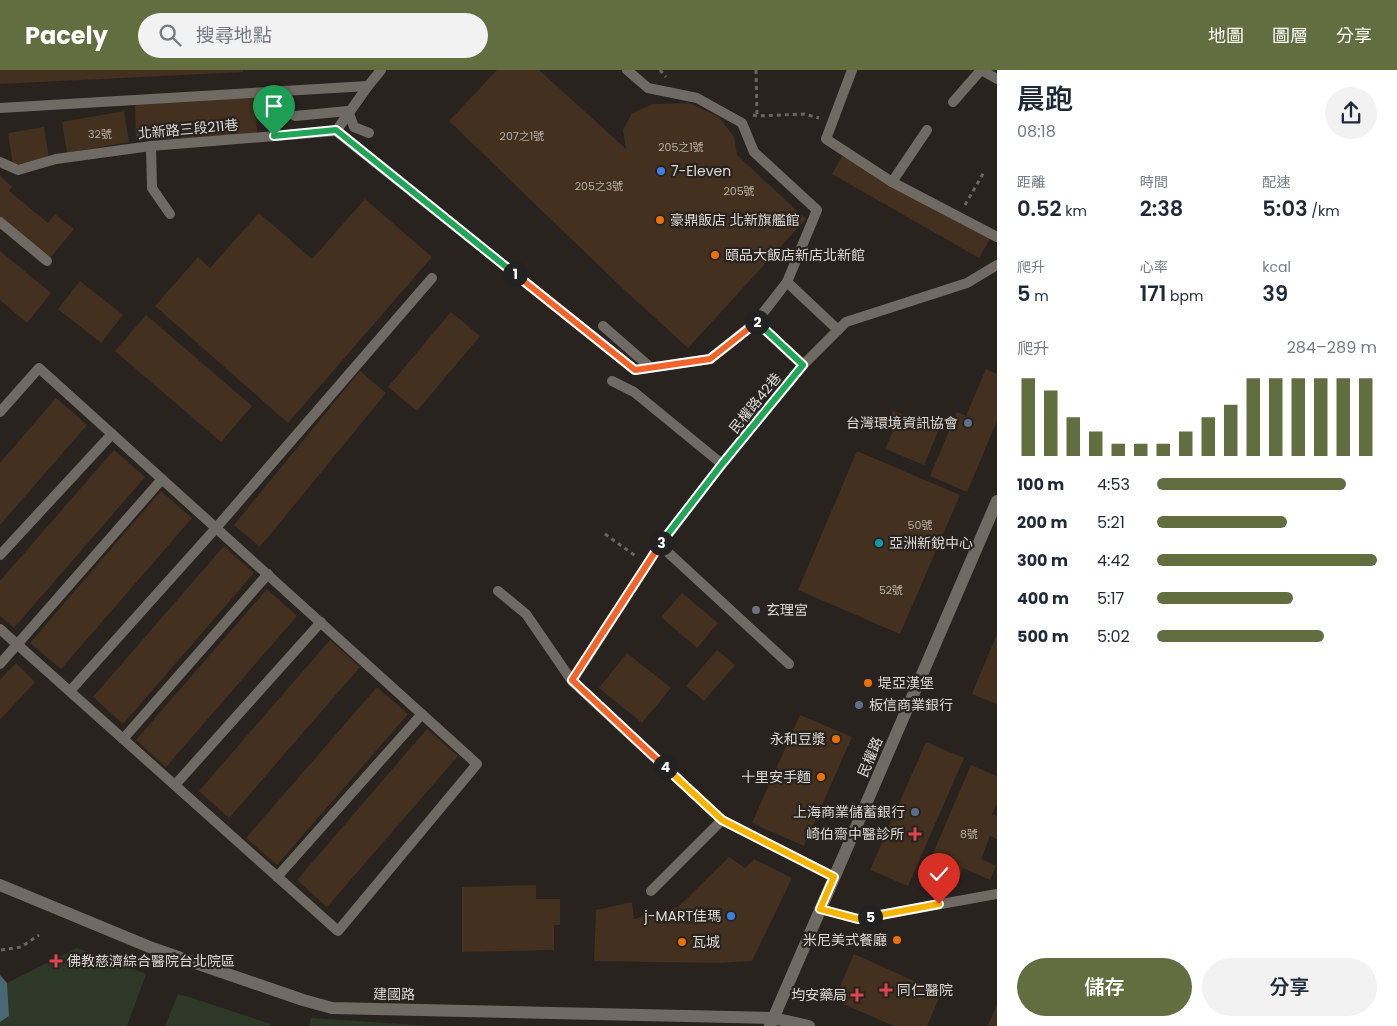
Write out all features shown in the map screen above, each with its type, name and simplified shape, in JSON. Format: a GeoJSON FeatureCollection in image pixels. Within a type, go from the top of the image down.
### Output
{"type":"FeatureCollection","features":[{"type":"Feature","properties":{"kind":"street","name":"民權路"},"geometry":{"type":"LineString","coordinates":[[772,1022],[997,501]]}},
{"type":"Feature","properties":{"kind":"street","name":"建國路"},"geometry":{"type":"LineString","coordinates":[[0,885],[152,948],[303,1000],[332,1008],[772,1022],[809,1026]]}},
{"type":"Feature","properties":{"kind":"lane"},"geometry":{"type":"LineString","coordinates":[[382,70],[348,111],[336,130],[635,370],[710,359],[756,322],[787,282],[817,210],[754,152],[742,123],[697,98],[648,88],[627,70]]}},
{"type":"Feature","properties":{"kind":"lane"},"geometry":{"type":"LineString","coordinates":[[852,70],[826,139],[892,182],[997,237]]}},
{"type":"Feature","properties":{"kind":"lane"},"geometry":{"type":"LineString","coordinates":[[952,102],[981,70],[997,79]]}},
{"type":"Feature","properties":{"kind":"lane"},"geometry":{"type":"LineString","coordinates":[[0,108],[368,86]]}},
{"type":"Feature","properties":{"kind":"lane"},"geometry":{"type":"LineString","coordinates":[[295,116],[348,111]]}},
{"type":"Feature","properties":{"kind":"lane"},"geometry":{"type":"LineString","coordinates":[[348,111],[354,127],[369,133]]}},
{"type":"Feature","properties":{"kind":"lane","name":"北新路三段211巷"},"geometry":{"type":"LineString","coordinates":[[0,162],[18,170],[56,159],[151,146],[336,130]]}},
{"type":"Feature","properties":{"kind":"lane"},"geometry":{"type":"LineString","coordinates":[[892,182],[927,130]]}},
{"type":"Feature","properties":{"kind":"lane"},"geometry":{"type":"LineString","coordinates":[[151,146],[152,188],[170,214]]}},
{"type":"Feature","properties":{"kind":"lane"},"geometry":{"type":"LineString","coordinates":[[0,222],[48,261]]}},
{"type":"Feature","properties":{"kind":"lane","name":"民權路42巷"},"geometry":{"type":"LineString","coordinates":[[572,680],[660,545],[722,464],[803,365],[846,322],[967,283],[997,264]]}},
{"type":"Feature","properties":{"kind":"lane"},"geometry":{"type":"LineString","coordinates":[[70,691],[216,528],[432,278]]}},
{"type":"Feature","properties":{"kind":"lane"},"geometry":{"type":"LineString","coordinates":[[787,282],[838,330]]}},
{"type":"Feature","properties":{"kind":"lane"},"geometry":{"type":"LineString","coordinates":[[756,322],[803,365]]}},
{"type":"Feature","properties":{"kind":"lane"},"geometry":{"type":"LineString","coordinates":[[603,326],[650,367]]}},
{"type":"Feature","properties":{"kind":"lane"},"geometry":{"type":"LineString","coordinates":[[0,412],[39,368],[477,764],[338,931],[0,629]]}},
{"type":"Feature","properties":{"kind":"lane"},"geometry":{"type":"LineString","coordinates":[[612,381],[634,392],[722,464]]}},
{"type":"Feature","properties":{"kind":"lane"},"geometry":{"type":"LineString","coordinates":[[0,555],[112,434]]}},
{"type":"Feature","properties":{"kind":"lane"},"geometry":{"type":"LineString","coordinates":[[0,664],[162,479]]}},
{"type":"Feature","properties":{"kind":"lane"},"geometry":{"type":"LineString","coordinates":[[660,545],[789,664]]}},
{"type":"Feature","properties":{"kind":"lane"},"geometry":{"type":"LineString","coordinates":[[123,739],[268,574]]}},
{"type":"Feature","properties":{"kind":"lane"},"geometry":{"type":"LineString","coordinates":[[498,591],[526,614],[572,680],[722,820],[834,877]]}},
{"type":"Feature","properties":{"kind":"lane"},"geometry":{"type":"LineString","coordinates":[[175,785],[321,622]]}},
{"type":"Feature","properties":{"kind":"lane"},"geometry":{"type":"LineString","coordinates":[[277,877],[422,714]]}},
{"type":"Feature","properties":{"kind":"lane"},"geometry":{"type":"LineString","coordinates":[[651,891],[722,820]]}},
{"type":"Feature","properties":{"kind":"lane"},"geometry":{"type":"LineString","coordinates":[[820,909],[858,919],[997,894]]}},
{"type":"Feature","properties":{"kind":"path"},"geometry":{"type":"LineString","coordinates":[[756,70],[757,116]]}},
{"type":"Feature","properties":{"kind":"path"},"geometry":{"type":"LineString","coordinates":[[958,216],[984,172]]}},
{"type":"Feature","properties":{"kind":"path"},"geometry":{"type":"LineString","coordinates":[[605,534],[647,564]]}},
{"type":"Feature","properties":{"kind":"path"},"geometry":{"type":"LineString","coordinates":[[1,950],[21,947],[39,935]]}},
{"type":"Feature","properties":{"kind":"green space","name":"佛教慈濟綜合醫院台北院區"},"geometry":{"type":"Polygon","coordinates":[[[77,948],[146,974],[127,1026],[0,1026],[0,1022],[9,1016],[7,983],[77,948]]]}},
{"type":"Feature","properties":{"kind":"green space"},"geometry":{"type":"Polygon","coordinates":[[[178,994],[271,1024],[270,1026],[165,1026],[178,994]]]}},
{"type":"Feature","properties":{"kind":"green space"},"geometry":{"type":"Polygon","coordinates":[[[311,1018],[432,1026],[309,1026],[311,1018]]]}},
{"type":"Feature","properties":{"kind":"water"},"geometry":{"type":"Polygon","coordinates":[[[0,975],[7,983],[9,1016],[0,1022],[0,975]]]}},
{"type":"Feature","properties":{"kind":"building"},"geometry":{"type":"Polygon","coordinates":[[[0,70],[243,70],[243,72],[0,84],[0,70]]]}},
{"type":"Feature","properties":{"kind":"building"},"geometry":{"type":"Polygon","coordinates":[[[497,70],[539,70],[626,149],[623,130],[632,113],[653,104],[689,103],[719,117],[734,137],[737,155],[806,219],[688,348],[618,284],[449,121],[497,70]]]}},
{"type":"Feature","properties":{"kind":"building"},"geometry":{"type":"Polygon","coordinates":[[[256,98],[257,137],[136,140],[135,101],[256,98]]]}},
{"type":"Feature","properties":{"kind":"building"},"geometry":{"type":"Polygon","coordinates":[[[124,111],[129,142],[67,153],[62,122],[124,111]]]}},
{"type":"Feature","properties":{"kind":"building"},"geometry":{"type":"Polygon","coordinates":[[[44,127],[49,158],[13,165],[8,133],[44,127]]]}},
{"type":"Feature","properties":{"kind":"building"},"geometry":{"type":"Polygon","coordinates":[[[844,153],[991,237],[979,258],[832,174],[844,153]]]}},
{"type":"Feature","properties":{"kind":"building"},"geometry":{"type":"Polygon","coordinates":[[[0,176],[12,187],[9,191],[48,223],[55,214],[74,229],[50,258],[0,218],[0,176]]]}},
{"type":"Feature","properties":{"kind":"building"},"geometry":{"type":"Polygon","coordinates":[[[365,199],[432,257],[288,423],[155,306],[198,257],[210,268],[259,213],[312,259],[365,199]]]}},
{"type":"Feature","properties":{"kind":"building"},"geometry":{"type":"Polygon","coordinates":[[[0,251],[51,293],[27,323],[0,300],[0,251]]]}},
{"type":"Feature","properties":{"kind":"building"},"geometry":{"type":"Polygon","coordinates":[[[80,281],[123,315],[101,343],[58,309],[80,281]]]}},
{"type":"Feature","properties":{"kind":"building"},"geometry":{"type":"Polygon","coordinates":[[[451,312],[480,336],[417,411],[388,387],[451,312]]]}},
{"type":"Feature","properties":{"kind":"building"},"geometry":{"type":"Polygon","coordinates":[[[146,315],[252,406],[221,442],[115,351],[146,315]]]}},
{"type":"Feature","properties":{"kind":"building"},"geometry":{"type":"Polygon","coordinates":[[[986,369],[997,374],[997,421],[967,492],[930,476],[957,412],[966,416],[986,369]]]}},
{"type":"Feature","properties":{"kind":"building"},"geometry":{"type":"Polygon","coordinates":[[[360,371],[386,393],[260,547],[234,525],[360,371]]]}},
{"type":"Feature","properties":{"kind":"building"},"geometry":{"type":"Polygon","coordinates":[[[56,398],[87,425],[0,525],[0,463],[56,398]]]}},
{"type":"Feature","properties":{"kind":"building"},"geometry":{"type":"Polygon","coordinates":[[[893,411],[939,429],[924,465],[885,449],[893,431],[886,428],[893,411]]]}},
{"type":"Feature","properties":{"kind":"building"},"geometry":{"type":"Polygon","coordinates":[[[114,450],[145,477],[14,628],[0,616],[0,581],[114,450]]]}},
{"type":"Feature","properties":{"kind":"building","name":"亞洲新銳中心"},"geometry":{"type":"Polygon","coordinates":[[[857,451],[960,495],[900,634],[798,590],[857,451]]]}},
{"type":"Feature","properties":{"kind":"building"},"geometry":{"type":"Polygon","coordinates":[[[161,491],[192,518],[61,669],[30,643],[161,491]]]}},
{"type":"Feature","properties":{"kind":"building"},"geometry":{"type":"Polygon","coordinates":[[[224,546],[254,573],[123,724],[93,697],[224,546]]]}},
{"type":"Feature","properties":{"kind":"building"},"geometry":{"type":"Polygon","coordinates":[[[267,589],[297,616],[166,767],[136,740],[267,589]]]}},
{"type":"Feature","properties":{"kind":"building"},"geometry":{"type":"Polygon","coordinates":[[[682,593],[718,623],[697,648],[661,617],[682,593]]]}},
{"type":"Feature","properties":{"kind":"building"},"geometry":{"type":"Polygon","coordinates":[[[997,634],[997,704],[972,694],[997,634]]]}},
{"type":"Feature","properties":{"kind":"building"},"geometry":{"type":"Polygon","coordinates":[[[330,640],[360,667],[229,818],[199,791],[330,640]]]}},
{"type":"Feature","properties":{"kind":"building"},"geometry":{"type":"Polygon","coordinates":[[[717,650],[735,665],[704,701],[686,686],[717,650]]]}},
{"type":"Feature","properties":{"kind":"building"},"geometry":{"type":"Polygon","coordinates":[[[627,653],[671,688],[642,723],[599,688],[627,653]]]}},
{"type":"Feature","properties":{"kind":"building"},"geometry":{"type":"Polygon","coordinates":[[[16,663],[35,682],[0,720],[0,680],[16,663]]]}},
{"type":"Feature","properties":{"kind":"building"},"geometry":{"type":"Polygon","coordinates":[[[377,687],[408,714],[277,865],[246,838],[377,687]]]}},
{"type":"Feature","properties":{"kind":"building"},"geometry":{"type":"Polygon","coordinates":[[[800,715],[852,737],[804,846],[752,823],[800,715]]]}},
{"type":"Feature","properties":{"kind":"building"},"geometry":{"type":"Polygon","coordinates":[[[427,729],[458,756],[327,907],[297,880],[427,729]]]}},
{"type":"Feature","properties":{"kind":"building"},"geometry":{"type":"Polygon","coordinates":[[[926,742],[964,758],[908,886],[870,870],[926,742]]]}},
{"type":"Feature","properties":{"kind":"building"},"geometry":{"type":"Polygon","coordinates":[[[971,765],[997,776],[997,803],[992,814],[997,816],[997,839],[990,836],[981,859],[996,866],[990,880],[963,868],[956,886],[925,872],[971,765]]]}},
{"type":"Feature","properties":{"kind":"building"},"geometry":{"type":"Polygon","coordinates":[[[729,857],[745,868],[754,859],[792,878],[752,961],[718,963],[594,961],[596,910],[632,902],[634,919],[678,907],[729,857]]]}},
{"type":"Feature","properties":{"kind":"building"},"geometry":{"type":"Polygon","coordinates":[[[536,885],[536,899],[560,899],[560,925],[554,925],[554,950],[462,952],[462,887],[536,885]]]}},
{"type":"Feature","properties":{"kind":"building","name":"同仁醫院"},"geometry":{"type":"Polygon","coordinates":[[[854,954],[932,989],[939,998],[927,1026],[894,1026],[843,1004],[838,991],[854,954]]]}},
{"type":"Feature","properties":{"kind":"building"},"geometry":{"type":"Polygon","coordinates":[[[997,1004],[997,1026],[988,1026],[997,1004]]]}},
{"type":"Feature","properties":{"kind":"place","name":"7-Eleven"},"geometry":{"type":"Point","coordinates":[661,171]}},
{"type":"Feature","properties":{"kind":"place","name":"豪鼎飯店 北新旗艦館"},"geometry":{"type":"Point","coordinates":[660,220]}},
{"type":"Feature","properties":{"kind":"place","name":"頤品大飯店新店北新館"},"geometry":{"type":"Point","coordinates":[715,255]}},
{"type":"Feature","properties":{"kind":"place","name":"台灣環境資訊協會"},"geometry":{"type":"Point","coordinates":[968,423]}},
{"type":"Feature","properties":{"kind":"place","name":"亞洲新銳中心"},"geometry":{"type":"Point","coordinates":[879,543]}},
{"type":"Feature","properties":{"kind":"place","name":"玄理宮"},"geometry":{"type":"Point","coordinates":[756,610]}},
{"type":"Feature","properties":{"kind":"place","name":"堤亞漢堡"},"geometry":{"type":"Point","coordinates":[868,683]}},
{"type":"Feature","properties":{"kind":"place","name":"板信商業銀行"},"geometry":{"type":"Point","coordinates":[859,705]}},
{"type":"Feature","properties":{"kind":"place","name":"永和豆漿"},"geometry":{"type":"Point","coordinates":[836,739]}},
{"type":"Feature","properties":{"kind":"place","name":"十里安手麵"},"geometry":{"type":"Point","coordinates":[821,777]}},
{"type":"Feature","properties":{"kind":"place","name":"上海商業儲蓄銀行"},"geometry":{"type":"Point","coordinates":[915,812]}},
{"type":"Feature","properties":{"kind":"place","name":"崎伯齋中醫診所"},"geometry":{"type":"Point","coordinates":[915,834]}},
{"type":"Feature","properties":{"kind":"place","name":"j-MART佳瑪"},"geometry":{"type":"Point","coordinates":[731,916]}},
{"type":"Feature","properties":{"kind":"place","name":"米尼美式餐廳"},"geometry":{"type":"Point","coordinates":[897,940]}},
{"type":"Feature","properties":{"kind":"place","name":"瓦城"},"geometry":{"type":"Point","coordinates":[682,942]}},
{"type":"Feature","properties":{"kind":"place","name":"佛教慈濟綜合醫院台北院區"},"geometry":{"type":"Point","coordinates":[56,961]}},
{"type":"Feature","properties":{"kind":"place","name":"同仁醫院"},"geometry":{"type":"Point","coordinates":[886,990]}},
{"type":"Feature","properties":{"kind":"place","name":"均安藥局"},"geometry":{"type":"Point","coordinates":[857,995]}},
{"type":"Feature","properties":{"kind":"route"},"geometry":{"type":"LineString","coordinates":[[274,136],[336,130],[635,370],[710,359],[756,322],[803,365],[722,464],[660,545],[572,680],[722,820],[834,877],[820,909],[858,919],[939,904]]}}]}
